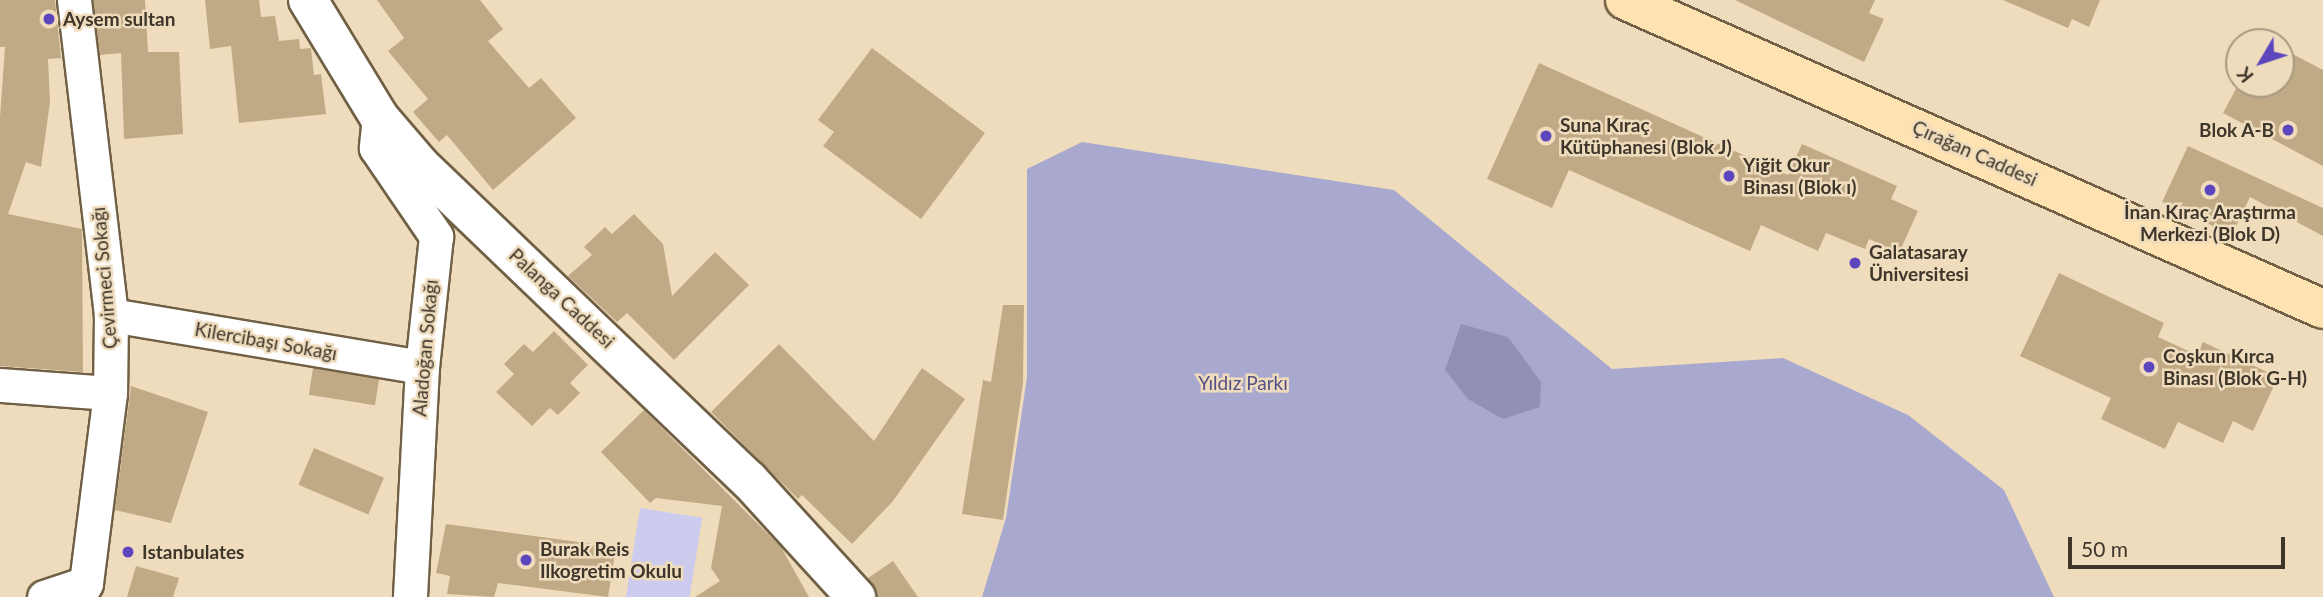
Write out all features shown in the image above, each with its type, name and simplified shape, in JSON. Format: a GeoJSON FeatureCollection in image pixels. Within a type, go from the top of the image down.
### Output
{"type":"FeatureCollection","features":[{"type":"Feature","properties":{"kind":"main road","name":"Palanga Caddesi"},"geometry":{"type":"LineString","coordinates":[[307,0],[379,117],[420,165],[749,480],[847,591]]}},
{"type":"Feature","properties":{"kind":"main road","name":"Çırağan Caddesi"},"geometry":{"type":"LineString","coordinates":[[1625,0],[2323,309]]}},
{"type":"Feature","properties":{"kind":"street","name":"Çevirmeci Sokağı"},"geometry":{"type":"LineString","coordinates":[[74,0],[111,315],[110,393],[82,590]]}},
{"type":"Feature","properties":{"kind":"street","name":"Aladoğan Sokağı"},"geometry":{"type":"LineString","coordinates":[[379,117],[376,148],[436,236],[422,367],[410,597]]}},
{"type":"Feature","properties":{"kind":"street","name":"Kilercibaşı Sokağı"},"geometry":{"type":"LineString","coordinates":[[111,315],[422,367]]}},
{"type":"Feature","properties":{"kind":"street"},"geometry":{"type":"LineString","coordinates":[[0,385],[110,393]]}},
{"type":"Feature","properties":{"kind":"street"},"geometry":{"type":"LineString","coordinates":[[44,597],[82,590]]}},
{"type":"Feature","properties":{"kind":"shaded area"},"geometry":{"type":"Polygon","coordinates":[[[1461,324],[1508,337],[1541,382],[1540,407],[1503,419],[1468,399],[1445,370],[1461,324]]]}},
{"type":"Feature","properties":{"kind":"shaded area"},"geometry":{"type":"Polygon","coordinates":[[[640,508],[702,518],[690,597],[626,597],[640,508]]]}},
{"type":"Feature","properties":{"kind":"green space","name":"Yıldız Parkı"},"geometry":{"type":"Polygon","coordinates":[[[1082,142],[1394,190],[1612,369],[1783,358],[1908,415],[2004,490],[2054,597],[982,597],[1006,518],[1027,377],[1027,169],[1082,142]]]}},
{"type":"Feature","properties":{"kind":"building"},"geometry":{"type":"Polygon","coordinates":[[[0,0],[55,0],[61,58],[48,59],[50,102],[41,167],[26,162],[8,214],[82,229],[83,372],[0,366],[0,117],[5,47],[0,47],[0,0]]]}},
{"type":"Feature","properties":{"kind":"building"},"geometry":{"type":"Polygon","coordinates":[[[93,0],[145,0],[148,52],[179,52],[183,134],[124,139],[121,53],[100,55],[93,0]]]}},
{"type":"Feature","properties":{"kind":"building"},"geometry":{"type":"Polygon","coordinates":[[[205,0],[259,0],[261,17],[275,16],[279,41],[299,39],[300,49],[311,48],[314,75],[321,74],[326,114],[239,123],[231,46],[210,49],[205,0]]]}},
{"type":"Feature","properties":{"kind":"building"},"geometry":{"type":"Polygon","coordinates":[[[377,0],[480,0],[503,29],[488,41],[529,88],[541,78],[576,118],[493,190],[447,135],[439,142],[413,112],[428,99],[388,51],[404,38],[377,0]]]}},
{"type":"Feature","properties":{"kind":"building"},"geometry":{"type":"Polygon","coordinates":[[[1735,0],[1875,0],[1869,13],[1884,19],[1864,62],[1735,0]]]}},
{"type":"Feature","properties":{"kind":"building"},"geometry":{"type":"Polygon","coordinates":[[[2003,0],[2100,0],[2089,27],[2072,19],[2068,28],[2003,0]]]}},
{"type":"Feature","properties":{"kind":"building"},"geometry":{"type":"Polygon","coordinates":[[[872,48],[985,133],[921,219],[823,146],[834,132],[818,120],[872,48]]]}},
{"type":"Feature","properties":{"kind":"building","name":"Blok A-B"},"geometry":{"type":"Polygon","coordinates":[[[2295,55],[2323,70],[2323,166],[2223,113],[2231,98],[2295,98],[2295,55]]]}},
{"type":"Feature","properties":{"kind":"building","name":"Yiğit Okur Binası (Blok ı)"},"geometry":{"type":"Polygon","coordinates":[[[1539,63],[1788,175],[1802,144],[1897,186],[1891,199],[1918,211],[1899,253],[1869,239],[1865,249],[1826,233],[1818,251],[1761,225],[1750,251],[1569,170],[1552,208],[1487,179],[1539,63]]]}},
{"type":"Feature","properties":{"kind":"building","name":"İnan Kıraç Araştırma Merkezi (Blok D)"},"geometry":{"type":"Polygon","coordinates":[[[2188,146],[2323,208],[2323,236],[2250,197],[2232,235],[2162,202],[2188,146]]]}},
{"type":"Feature","properties":{"kind":"building"},"geometry":{"type":"Polygon","coordinates":[[[634,214],[663,244],[672,296],[715,252],[749,285],[674,360],[627,313],[617,322],[568,276],[592,255],[584,247],[605,227],[612,234],[634,214]]]}},
{"type":"Feature","properties":{"kind":"building","name":"Coşkun Kırca Binası (Blok G-H)"},"geometry":{"type":"Polygon","coordinates":[[[2059,273],[2164,323],[2158,337],[2197,355],[2203,342],[2278,377],[2253,431],[2233,421],[2223,443],[2178,422],[2165,449],[2101,419],[2111,398],[2020,356],[2059,273]]]}},
{"type":"Feature","properties":{"kind":"building"},"geometry":{"type":"Polygon","coordinates":[[[1003,305],[1024,305],[1023,383],[1003,520],[962,514],[983,380],[991,382],[1003,305]]]}},
{"type":"Feature","properties":{"kind":"building"},"geometry":{"type":"Polygon","coordinates":[[[554,331],[588,365],[570,383],[580,393],[558,415],[550,408],[532,426],[496,392],[514,374],[504,364],[524,344],[533,352],[554,331]]]}},
{"type":"Feature","properties":{"kind":"building"},"geometry":{"type":"Polygon","coordinates":[[[779,344],[874,441],[922,368],[965,399],[893,501],[852,544],[802,495],[798,499],[711,412],[779,344]]]}},
{"type":"Feature","properties":{"kind":"building"},"geometry":{"type":"Polygon","coordinates":[[[313,368],[379,378],[375,405],[309,395],[313,368]]]}},
{"type":"Feature","properties":{"kind":"building"},"geometry":{"type":"Polygon","coordinates":[[[131,386],[208,412],[171,523],[115,510],[131,386]]]}},
{"type":"Feature","properties":{"kind":"building"},"geometry":{"type":"Polygon","coordinates":[[[644,410],[781,547],[809,597],[695,597],[720,581],[711,568],[722,506],[656,498],[650,503],[601,452],[644,410]]]}},
{"type":"Feature","properties":{"kind":"building"},"geometry":{"type":"Polygon","coordinates":[[[314,448],[384,478],[368,515],[298,485],[314,448]]]}},
{"type":"Feature","properties":{"kind":"building","name":"Burak Reis Ilkogretim Okulu"},"geometry":{"type":"Polygon","coordinates":[[[446,524],[616,547],[608,597],[498,583],[494,597],[447,594],[450,576],[436,573],[446,524]]]}},
{"type":"Feature","properties":{"kind":"building"},"geometry":{"type":"Polygon","coordinates":[[[893,561],[918,597],[877,597],[868,578],[893,561]]]}},
{"type":"Feature","properties":{"kind":"building"},"geometry":{"type":"Polygon","coordinates":[[[136,566],[179,578],[173,597],[127,597],[136,566]]]}},
{"type":"Feature","properties":{"kind":"place","name":"Aysem sultan"},"geometry":{"type":"Point","coordinates":[49,19]}},
{"type":"Feature","properties":{"kind":"place","name":"Blok A-B"},"geometry":{"type":"Point","coordinates":[2288,130]}},
{"type":"Feature","properties":{"kind":"place","name":"Suna Kıraç Kütüphanesi (Blok J)"},"geometry":{"type":"Point","coordinates":[1546,136]}},
{"type":"Feature","properties":{"kind":"place","name":"Yiğit Okur Binası (Blok ı)"},"geometry":{"type":"Point","coordinates":[1729,176]}},
{"type":"Feature","properties":{"kind":"place","name":"İnan Kıraç Araştırma Merkezi (Blok D)"},"geometry":{"type":"Point","coordinates":[2210,190]}},
{"type":"Feature","properties":{"kind":"place","name":"Galatasaray Üniversitesi"},"geometry":{"type":"Point","coordinates":[1855,263]}},
{"type":"Feature","properties":{"kind":"place","name":"Coşkun Kırca Binası (Blok G-H)"},"geometry":{"type":"Point","coordinates":[2149,367]}},
{"type":"Feature","properties":{"kind":"place","name":"Istanbulates"},"geometry":{"type":"Point","coordinates":[128,552]}},
{"type":"Feature","properties":{"kind":"place","name":"Burak Reis Ilkogretim Okulu"},"geometry":{"type":"Point","coordinates":[526,560]}}]}
